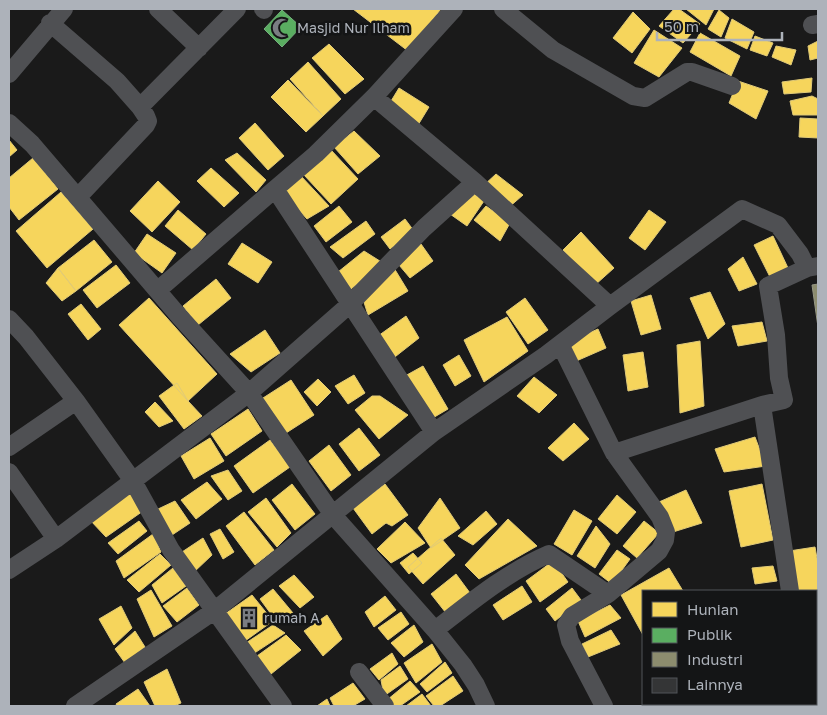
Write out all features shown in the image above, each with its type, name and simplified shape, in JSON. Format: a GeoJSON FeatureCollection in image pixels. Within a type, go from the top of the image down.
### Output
{"type":"FeatureCollection","features":[{"type":"Feature","properties":{"kind":"street"},"geometry":{"type":"LineString","coordinates":[[9,74],[50,23],[64,9]]}},
{"type":"Feature","properties":{"kind":"street"},"geometry":{"type":"LineString","coordinates":[[158,9],[199,48]]}},
{"type":"Feature","properties":{"kind":"street"},"geometry":{"type":"LineString","coordinates":[[140,107],[237,9]]}},
{"type":"Feature","properties":{"kind":"street"},"geometry":{"type":"LineString","coordinates":[[158,290],[316,154],[374,97],[454,9]]}},
{"type":"Feature","properties":{"kind":"street"},"geometry":{"type":"LineString","coordinates":[[503,9],[553,50],[634,96],[645,98],[687,72],[732,86]]}},
{"type":"Feature","properties":{"kind":"street"},"geometry":{"type":"LineString","coordinates":[[50,23],[117,81],[140,107],[148,121],[78,197]]}},
{"type":"Feature","properties":{"kind":"street"},"geometry":{"type":"LineString","coordinates":[[374,97],[474,182],[610,306]]}},
{"type":"Feature","properties":{"kind":"street"},"geometry":{"type":"LineString","coordinates":[[9,123],[32,144],[249,394],[333,514],[435,630],[463,665],[476,685],[478,703]]}},
{"type":"Feature","properties":{"kind":"street"},"geometry":{"type":"LineString","coordinates":[[9,570],[56,539],[249,394],[349,305],[424,228],[474,182]]}},
{"type":"Feature","properties":{"kind":"street"},"geometry":{"type":"LineString","coordinates":[[275,189],[349,305],[434,432]]}},
{"type":"Feature","properties":{"kind":"street"},"geometry":{"type":"LineString","coordinates":[[75,706],[214,611],[434,432],[560,344],[742,209],[778,224],[800,254],[812,266],[768,286],[776,335],[779,378],[784,400],[762,404],[614,454]]}},
{"type":"Feature","properties":{"kind":"street"},"geometry":{"type":"LineString","coordinates":[[9,319],[26,337],[76,401],[132,481],[171,550],[283,706]]}},
{"type":"Feature","properties":{"kind":"street"},"geometry":{"type":"LineString","coordinates":[[560,344],[614,454],[660,518],[666,532],[663,546],[659,550],[608,594],[572,616],[566,625],[570,641],[604,706]]}},
{"type":"Feature","properties":{"kind":"street"},"geometry":{"type":"LineString","coordinates":[[9,447],[76,401]]}},
{"type":"Feature","properties":{"kind":"street"},"geometry":{"type":"LineString","coordinates":[[762,404],[790,590]]}},
{"type":"Feature","properties":{"kind":"street"},"geometry":{"type":"LineString","coordinates":[[10,478],[56,539]]}},
{"type":"Feature","properties":{"kind":"street"},"geometry":{"type":"LineString","coordinates":[[435,630],[498,583],[549,554],[608,594]]}},
{"type":"Feature","properties":{"kind":"street"},"geometry":{"type":"LineString","coordinates":[[359,672],[385,706]]}},
{"type":"Feature","properties":{"kind":"building: Hunian"},"geometry":{"type":"Polygon","coordinates":[[[353,9],[441,9],[408,51],[353,9]]]}},
{"type":"Feature","properties":{"kind":"building: Hunian"},"geometry":{"type":"Polygon","coordinates":[[[674,9],[679,9],[700,24],[683,43],[659,26],[674,9]]]}},
{"type":"Feature","properties":{"kind":"building: Hunian"},"geometry":{"type":"Polygon","coordinates":[[[686,9],[714,9],[706,25],[686,9]]]}},
{"type":"Feature","properties":{"kind":"building: Hunian"},"geometry":{"type":"Polygon","coordinates":[[[719,10],[729,18],[721,37],[708,29],[719,10]]]}},
{"type":"Feature","properties":{"kind":"building: Hunian"},"geometry":{"type":"Polygon","coordinates":[[[633,12],[650,29],[632,53],[613,38],[633,12]]]}},
{"type":"Feature","properties":{"kind":"building: Hunian"},"geometry":{"type":"Polygon","coordinates":[[[732,19],[754,32],[747,49],[725,38],[732,19]]]}},
{"type":"Feature","properties":{"kind":"building: Hunian"},"geometry":{"type":"Polygon","coordinates":[[[654,30],[682,48],[659,77],[634,63],[654,30]]]}},
{"type":"Feature","properties":{"kind":"building: Hunian"},"geometry":{"type":"Polygon","coordinates":[[[700,33],[740,56],[731,76],[690,52],[700,33]]]}},
{"type":"Feature","properties":{"kind":"building: Hunian"},"geometry":{"type":"Polygon","coordinates":[[[755,36],[773,43],[767,56],[750,50],[755,36]]]}},
{"type":"Feature","properties":{"kind":"building: Hunian"},"geometry":{"type":"Polygon","coordinates":[[[818,41],[818,58],[810,60],[808,46],[818,41]]]}},
{"type":"Feature","properties":{"kind":"building: Hunian"},"geometry":{"type":"Polygon","coordinates":[[[329,44],[364,79],[345,94],[312,58],[329,44]]]}},
{"type":"Feature","properties":{"kind":"building: Hunian"},"geometry":{"type":"Polygon","coordinates":[[[776,46],[796,50],[791,65],[772,57],[776,46]]]}},
{"type":"Feature","properties":{"kind":"building: Hunian"},"geometry":{"type":"Polygon","coordinates":[[[308,62],[341,99],[323,116],[290,79],[308,62]]]}},
{"type":"Feature","properties":{"kind":"building: Hunian"},"geometry":{"type":"Polygon","coordinates":[[[812,78],[811,92],[784,94],[782,82],[812,78]]]}},
{"type":"Feature","properties":{"kind":"building: Hunian"},"geometry":{"type":"Polygon","coordinates":[[[288,80],[323,116],[306,132],[271,97],[288,80]]]}},
{"type":"Feature","properties":{"kind":"building: Hunian"},"geometry":{"type":"Polygon","coordinates":[[[738,81],[768,91],[756,119],[729,103],[738,81]]]}},
{"type":"Feature","properties":{"kind":"building: Hunian"},"geometry":{"type":"Polygon","coordinates":[[[399,88],[429,107],[418,125],[388,106],[399,88]]]}},
{"type":"Feature","properties":{"kind":"building: Hunian"},"geometry":{"type":"Polygon","coordinates":[[[812,96],[818,99],[818,115],[793,115],[790,101],[812,96]]]}},
{"type":"Feature","properties":{"kind":"building: Hunian"},"geometry":{"type":"Polygon","coordinates":[[[800,118],[818,119],[818,138],[799,137],[800,118]]]}},
{"type":"Feature","properties":{"kind":"building: Hunian"},"geometry":{"type":"Polygon","coordinates":[[[255,123],[284,156],[268,170],[239,138],[255,123]]]}},
{"type":"Feature","properties":{"kind":"building: Hunian"},"geometry":{"type":"Polygon","coordinates":[[[354,131],[380,156],[358,174],[334,147],[354,131]]]}},
{"type":"Feature","properties":{"kind":"building: Hunian"},"geometry":{"type":"Polygon","coordinates":[[[9,140],[17,150],[9,157],[9,140]]]}},
{"type":"Feature","properties":{"kind":"building: Hunian"},"geometry":{"type":"Polygon","coordinates":[[[331,150],[358,179],[331,204],[304,175],[331,150]]]}},
{"type":"Feature","properties":{"kind":"building: Hunian"},"geometry":{"type":"Polygon","coordinates":[[[237,153],[266,180],[256,192],[225,160],[237,153]]]}},
{"type":"Feature","properties":{"kind":"building: Hunian"},"geometry":{"type":"Polygon","coordinates":[[[33,158],[58,189],[19,220],[9,207],[9,178],[33,158]]]}},
{"type":"Feature","properties":{"kind":"building: Hunian"},"geometry":{"type":"Polygon","coordinates":[[[211,168],[239,193],[224,207],[197,181],[211,168]]]}},
{"type":"Feature","properties":{"kind":"building: Hunian"},"geometry":{"type":"Polygon","coordinates":[[[496,174],[523,195],[508,208],[483,186],[496,174]]]}},
{"type":"Feature","properties":{"kind":"building: Hunian"},"geometry":{"type":"Polygon","coordinates":[[[300,175],[329,206],[307,219],[282,191],[300,175]]]}},
{"type":"Feature","properties":{"kind":"building: Hunian"},"geometry":{"type":"Polygon","coordinates":[[[158,181],[180,202],[152,232],[130,211],[158,181]]]}},
{"type":"Feature","properties":{"kind":"building: Hunian"},"geometry":{"type":"Polygon","coordinates":[[[468,190],[484,201],[467,226],[450,214],[468,190]]]}},
{"type":"Feature","properties":{"kind":"building: Hunian"},"geometry":{"type":"Polygon","coordinates":[[[61,192],[93,229],[47,268],[16,231],[61,192]]]}},
{"type":"Feature","properties":{"kind":"building: Hunian"},"geometry":{"type":"Polygon","coordinates":[[[339,206],[352,222],[326,242],[314,226],[339,206]]]}},
{"type":"Feature","properties":{"kind":"building: Hunian"},"geometry":{"type":"Polygon","coordinates":[[[486,206],[510,223],[500,241],[474,220],[486,206]]]}},
{"type":"Feature","properties":{"kind":"building: Hunian"},"geometry":{"type":"Polygon","coordinates":[[[178,210],[206,234],[193,250],[165,226],[178,210]]]}},
{"type":"Feature","properties":{"kind":"building: Hunian"},"geometry":{"type":"Polygon","coordinates":[[[649,210],[666,222],[645,250],[629,238],[649,210]]]}},
{"type":"Feature","properties":{"kind":"building: Hunian"},"geometry":{"type":"Polygon","coordinates":[[[405,219],[414,231],[390,249],[381,237],[405,219]]]}},
{"type":"Feature","properties":{"kind":"building: Hunian"},"geometry":{"type":"Polygon","coordinates":[[[366,221],[375,234],[343,258],[330,247],[366,221]]]}},
{"type":"Feature","properties":{"kind":"building: Hunian"},"geometry":{"type":"Polygon","coordinates":[[[581,232],[614,268],[595,285],[563,250],[581,232]]]}},
{"type":"Feature","properties":{"kind":"building: Hunian"},"geometry":{"type":"Polygon","coordinates":[[[147,234],[176,253],[162,273],[134,253],[147,234]]]}},
{"type":"Feature","properties":{"kind":"building: Hunian"},"geometry":{"type":"Polygon","coordinates":[[[773,236],[788,268],[770,277],[754,245],[773,236]]]}},
{"type":"Feature","properties":{"kind":"building: Hunian"},"geometry":{"type":"Polygon","coordinates":[[[94,240],[112,262],[76,291],[58,268],[94,240]]]}},
{"type":"Feature","properties":{"kind":"building: Hunian"},"geometry":{"type":"Polygon","coordinates":[[[242,243],[272,262],[258,283],[228,264],[242,243]]]}},
{"type":"Feature","properties":{"kind":"building: Hunian"},"geometry":{"type":"Polygon","coordinates":[[[421,244],[433,261],[410,278],[399,265],[421,244]]]}},
{"type":"Feature","properties":{"kind":"building: Hunian"},"geometry":{"type":"Polygon","coordinates":[[[364,251],[383,263],[351,289],[338,272],[364,251]]]}},
{"type":"Feature","properties":{"kind":"building: Hunian"},"geometry":{"type":"Polygon","coordinates":[[[743,257],[757,284],[739,291],[728,269],[743,257]]]}},
{"type":"Feature","properties":{"kind":"building: Hunian"},"geometry":{"type":"Polygon","coordinates":[[[116,265],[130,283],[97,308],[83,290],[116,265]]]}},
{"type":"Feature","properties":{"kind":"building: Hunian"},"geometry":{"type":"Polygon","coordinates":[[[58,268],[76,291],[62,301],[46,283],[58,268]]]}},
{"type":"Feature","properties":{"kind":"building: Hunian"},"geometry":{"type":"Polygon","coordinates":[[[394,268],[408,291],[368,315],[363,299],[394,268]]]}},
{"type":"Feature","properties":{"kind":"building: Hunian"},"geometry":{"type":"Polygon","coordinates":[[[216,279],[231,298],[198,325],[183,306],[216,279]]]}},
{"type":"Feature","properties":{"kind":"building: Hunian"},"geometry":{"type":"Polygon","coordinates":[[[710,292],[725,324],[708,339],[690,298],[710,292]]]}},
{"type":"Feature","properties":{"kind":"building: Hunian"},"geometry":{"type":"Polygon","coordinates":[[[651,295],[661,329],[641,335],[631,301],[651,295]]]}},
{"type":"Feature","properties":{"kind":"building: Hunian"},"geometry":{"type":"Polygon","coordinates":[[[149,298],[217,374],[188,401],[119,325],[149,298]]]}},
{"type":"Feature","properties":{"kind":"building: Hunian"},"geometry":{"type":"Polygon","coordinates":[[[525,298],[548,330],[528,344],[506,312],[525,298]]]}},
{"type":"Feature","properties":{"kind":"building: Hunian"},"geometry":{"type":"Polygon","coordinates":[[[81,304],[101,329],[88,340],[68,314],[81,304]]]}},
{"type":"Feature","properties":{"kind":"building: Hunian"},"geometry":{"type":"Polygon","coordinates":[[[406,316],[419,338],[391,360],[378,336],[406,316]]]}},
{"type":"Feature","properties":{"kind":"building: Hunian"},"geometry":{"type":"Polygon","coordinates":[[[507,317],[528,351],[484,382],[464,340],[507,317]]]}},
{"type":"Feature","properties":{"kind":"building: Hunian"},"geometry":{"type":"Polygon","coordinates":[[[762,322],[767,341],[738,346],[732,326],[762,322]]]}},
{"type":"Feature","properties":{"kind":"building: Hunian"},"geometry":{"type":"Polygon","coordinates":[[[598,329],[606,348],[574,362],[566,343],[598,329]]]}},
{"type":"Feature","properties":{"kind":"building: Hunian"},"geometry":{"type":"Polygon","coordinates":[[[265,330],[280,353],[251,372],[230,354],[265,330]]]}},
{"type":"Feature","properties":{"kind":"building: Hunian"},"geometry":{"type":"Polygon","coordinates":[[[700,341],[704,406],[680,413],[677,345],[700,341]]]}},
{"type":"Feature","properties":{"kind":"building: Hunian"},"geometry":{"type":"Polygon","coordinates":[[[643,352],[648,387],[628,391],[623,355],[643,352]]]}},
{"type":"Feature","properties":{"kind":"building: Hunian"},"geometry":{"type":"Polygon","coordinates":[[[459,355],[471,376],[455,386],[443,365],[459,355]]]}},
{"type":"Feature","properties":{"kind":"building: Hunian"},"geometry":{"type":"Polygon","coordinates":[[[423,366],[448,409],[431,419],[405,376],[423,366]]]}},
{"type":"Feature","properties":{"kind":"building: Hunian"},"geometry":{"type":"Polygon","coordinates":[[[354,375],[365,393],[348,404],[335,386],[354,375]]]}},
{"type":"Feature","properties":{"kind":"building: Hunian"},"geometry":{"type":"Polygon","coordinates":[[[534,377],[557,395],[539,413],[517,396],[534,377]]]}},
{"type":"Feature","properties":{"kind":"building: Hunian"},"geometry":{"type":"Polygon","coordinates":[[[318,379],[331,392],[317,406],[304,392],[318,379]]]}},
{"type":"Feature","properties":{"kind":"building: Hunian"},"geometry":{"type":"Polygon","coordinates":[[[291,380],[314,415],[286,433],[263,398],[291,380]]]}},
{"type":"Feature","properties":{"kind":"building: Hunian"},"geometry":{"type":"Polygon","coordinates":[[[177,383],[188,401],[202,416],[184,429],[159,396],[177,383]]]}},
{"type":"Feature","properties":{"kind":"building: Hunian"},"geometry":{"type":"Polygon","coordinates":[[[372,396],[380,396],[408,415],[379,439],[355,410],[372,396]]]}},
{"type":"Feature","properties":{"kind":"building: Hunian"},"geometry":{"type":"Polygon","coordinates":[[[155,402],[173,421],[159,427],[145,412],[155,402]]]}},
{"type":"Feature","properties":{"kind":"building: Hunian"},"geometry":{"type":"Polygon","coordinates":[[[248,409],[262,431],[226,456],[211,434],[248,409]]]}},
{"type":"Feature","properties":{"kind":"building: Hunian"},"geometry":{"type":"Polygon","coordinates":[[[574,423],[589,439],[563,461],[548,448],[574,423]]]}},
{"type":"Feature","properties":{"kind":"building: Hunian"},"geometry":{"type":"Polygon","coordinates":[[[359,428],[380,455],[359,471],[339,444],[359,428]]]}},
{"type":"Feature","properties":{"kind":"building: Hunian"},"geometry":{"type":"Polygon","coordinates":[[[755,437],[766,466],[724,472],[715,449],[755,437]]]}},
{"type":"Feature","properties":{"kind":"building: Hunian"},"geometry":{"type":"Polygon","coordinates":[[[210,438],[224,461],[194,479],[181,456],[210,438]]]}},
{"type":"Feature","properties":{"kind":"building: Hunian"},"geometry":{"type":"Polygon","coordinates":[[[270,440],[290,467],[253,493],[234,466],[270,440]]]}},
{"type":"Feature","properties":{"kind":"building: Hunian"},"geometry":{"type":"Polygon","coordinates":[[[329,445],[351,475],[331,491],[309,461],[329,445]]]}},
{"type":"Feature","properties":{"kind":"building: Hunian"},"geometry":{"type":"Polygon","coordinates":[[[228,470],[242,491],[228,500],[211,476],[228,470]]]}},
{"type":"Feature","properties":{"kind":"building: Hunian"},"geometry":{"type":"Polygon","coordinates":[[[207,482],[222,499],[196,519],[181,500],[207,482]]]}},
{"type":"Feature","properties":{"kind":"building: Hunian"},"geometry":{"type":"Polygon","coordinates":[[[292,484],[315,514],[295,530],[272,500],[292,484]]]}},
{"type":"Feature","properties":{"kind":"building: Hunian"},"geometry":{"type":"Polygon","coordinates":[[[385,484],[408,515],[392,526],[386,523],[372,534],[353,508],[385,484]]]}},
{"type":"Feature","properties":{"kind":"building: Hunian"},"geometry":{"type":"Polygon","coordinates":[[[762,484],[773,540],[741,547],[729,491],[762,484]]]}},
{"type":"Feature","properties":{"kind":"building: Hunian"},"geometry":{"type":"Polygon","coordinates":[[[686,490],[702,523],[673,532],[659,502],[686,490]]]}},
{"type":"Feature","properties":{"kind":"building: Hunian"},"geometry":{"type":"Polygon","coordinates":[[[129,492],[143,511],[106,537],[90,520],[129,492]]]}},
{"type":"Feature","properties":{"kind":"building: Hunian"},"geometry":{"type":"Polygon","coordinates":[[[617,495],[636,512],[617,534],[598,519],[617,495]]]}},
{"type":"Feature","properties":{"kind":"building: Hunian"},"geometry":{"type":"Polygon","coordinates":[[[266,498],[291,533],[277,547],[248,512],[266,498]]]}},
{"type":"Feature","properties":{"kind":"building: Hunian"},"geometry":{"type":"Polygon","coordinates":[[[440,498],[460,528],[431,548],[418,528],[440,498]]]}},
{"type":"Feature","properties":{"kind":"building: Hunian"},"geometry":{"type":"Polygon","coordinates":[[[175,501],[190,523],[172,535],[156,510],[175,501]]]}},
{"type":"Feature","properties":{"kind":"building: Hunian"},"geometry":{"type":"Polygon","coordinates":[[[574,510],[592,521],[572,555],[554,544],[574,510]]]}},
{"type":"Feature","properties":{"kind":"building: Hunian"},"geometry":{"type":"Polygon","coordinates":[[[486,511],[497,524],[473,545],[458,536],[486,511]]]}},
{"type":"Feature","properties":{"kind":"building: Hunian"},"geometry":{"type":"Polygon","coordinates":[[[244,512],[274,550],[255,565],[226,526],[244,512]]]}},
{"type":"Feature","properties":{"kind":"building: Hunian"},"geometry":{"type":"Polygon","coordinates":[[[508,519],[537,546],[479,579],[465,565],[508,519]]]}},
{"type":"Feature","properties":{"kind":"building: Hunian"},"geometry":{"type":"Polygon","coordinates":[[[139,521],[147,531],[118,554],[108,543],[139,521]]]}},
{"type":"Feature","properties":{"kind":"building: Hunian"},"geometry":{"type":"Polygon","coordinates":[[[644,521],[659,533],[637,558],[623,546],[644,521]]]}},
{"type":"Feature","properties":{"kind":"building: Hunian"},"geometry":{"type":"Polygon","coordinates":[[[405,522],[425,543],[391,563],[377,549],[405,522]]]}},
{"type":"Feature","properties":{"kind":"building: Hunian"},"geometry":{"type":"Polygon","coordinates":[[[596,526],[610,544],[595,568],[577,556],[596,526]]]}},
{"type":"Feature","properties":{"kind":"building: Hunian"},"geometry":{"type":"Polygon","coordinates":[[[220,529],[234,552],[223,559],[210,534],[220,529]]]}},
{"type":"Feature","properties":{"kind":"building: Hunian"},"geometry":{"type":"Polygon","coordinates":[[[153,534],[161,552],[124,578],[116,561],[153,534]]]}},
{"type":"Feature","properties":{"kind":"building: Hunian"},"geometry":{"type":"Polygon","coordinates":[[[203,538],[212,555],[193,573],[182,552],[203,538]]]}},
{"type":"Feature","properties":{"kind":"building: Hunian"},"geometry":{"type":"Polygon","coordinates":[[[441,538],[455,555],[423,584],[408,567],[441,538]]]}},
{"type":"Feature","properties":{"kind":"building: Hunian"},"geometry":{"type":"Polygon","coordinates":[[[815,547],[818,564],[818,603],[817,590],[796,590],[789,551],[815,547]]]}},
{"type":"Feature","properties":{"kind":"building: Hunian"},"geometry":{"type":"Polygon","coordinates":[[[617,550],[630,559],[612,584],[599,574],[617,550]]]}},
{"type":"Feature","properties":{"kind":"building: Hunian"},"geometry":{"type":"Polygon","coordinates":[[[413,553],[422,563],[409,574],[400,563],[413,553]]]}},
{"type":"Feature","properties":{"kind":"building: Hunian"},"geometry":{"type":"Polygon","coordinates":[[[160,554],[171,565],[139,592],[127,580],[160,554]]]}},
{"type":"Feature","properties":{"kind":"building: Hunian"},"geometry":{"type":"Polygon","coordinates":[[[553,561],[568,582],[540,602],[526,581],[553,561]]]}},
{"type":"Feature","properties":{"kind":"building: Hunian"},"geometry":{"type":"Polygon","coordinates":[[[773,566],[777,581],[755,584],[752,568],[773,566]]]}},
{"type":"Feature","properties":{"kind":"building: Hunian"},"geometry":{"type":"Polygon","coordinates":[[[173,568],[186,586],[162,603],[152,585],[173,568]]]}},
{"type":"Feature","properties":{"kind":"building: Hunian"},"geometry":{"type":"Polygon","coordinates":[[[669,568],[682,590],[642,590],[642,633],[621,595],[669,568]]]}},
{"type":"Feature","properties":{"kind":"building: Hunian"},"geometry":{"type":"Polygon","coordinates":[[[456,574],[470,593],[446,613],[431,594],[456,574]]]}},
{"type":"Feature","properties":{"kind":"building: Hunian"},"geometry":{"type":"Polygon","coordinates":[[[294,575],[314,597],[300,608],[279,586],[294,575]]]}},
{"type":"Feature","properties":{"kind":"building: Hunian"},"geometry":{"type":"Polygon","coordinates":[[[522,586],[532,602],[503,620],[493,605],[522,586]]]}},
{"type":"Feature","properties":{"kind":"building: Hunian"},"geometry":{"type":"Polygon","coordinates":[[[187,588],[199,605],[177,622],[163,606],[187,588]]]}},
{"type":"Feature","properties":{"kind":"building: Hunian"},"geometry":{"type":"Polygon","coordinates":[[[572,588],[581,600],[555,621],[546,609],[572,588]]]}},
{"type":"Feature","properties":{"kind":"building: Hunian","name":"rumah A"},"geometry":{"type":"Polygon","coordinates":[[[273,589],[293,613],[279,625],[260,599],[273,589]]]}},
{"type":"Feature","properties":{"kind":"building: Hunian"},"geometry":{"type":"Polygon","coordinates":[[[151,590],[172,626],[154,637],[137,599],[151,590]]]}},
{"type":"Feature","properties":{"kind":"building: Hunian","name":"rumah A"},"geometry":{"type":"Polygon","coordinates":[[[252,595],[273,621],[245,641],[225,614],[252,595]]]}},
{"type":"Feature","properties":{"kind":"building: Hunian"},"geometry":{"type":"Polygon","coordinates":[[[385,596],[396,610],[374,627],[365,612],[385,596]]]}},
{"type":"Feature","properties":{"kind":"building: Hunian"},"geometry":{"type":"Polygon","coordinates":[[[610,605],[621,618],[585,637],[578,621],[610,605]]]}},
{"type":"Feature","properties":{"kind":"building: Hunian"},"geometry":{"type":"Polygon","coordinates":[[[121,606],[132,628],[114,645],[99,619],[121,606]]]}},
{"type":"Feature","properties":{"kind":"building: Hunian"},"geometry":{"type":"Polygon","coordinates":[[[401,612],[409,624],[388,640],[378,628],[401,612]]]}},
{"type":"Feature","properties":{"kind":"building: Hunian"},"geometry":{"type":"Polygon","coordinates":[[[327,615],[342,639],[323,656],[304,631],[327,615]]]}},
{"type":"Feature","properties":{"kind":"building: Hunian"},"geometry":{"type":"Polygon","coordinates":[[[273,625],[285,633],[253,654],[246,643],[273,625]]]}},
{"type":"Feature","properties":{"kind":"building: Hunian"},"geometry":{"type":"Polygon","coordinates":[[[414,625],[423,642],[404,657],[391,643],[414,625]]]}},
{"type":"Feature","properties":{"kind":"building: Hunian"},"geometry":{"type":"Polygon","coordinates":[[[611,630],[620,644],[588,657],[582,644],[611,630]]]}},
{"type":"Feature","properties":{"kind":"building: Hunian"},"geometry":{"type":"Polygon","coordinates":[[[135,631],[145,647],[125,663],[115,649],[135,631]]]}},
{"type":"Feature","properties":{"kind":"building: Hunian"},"geometry":{"type":"Polygon","coordinates":[[[286,635],[301,650],[271,674],[257,656],[286,635]]]}},
{"type":"Feature","properties":{"kind":"building: Hunian"},"geometry":{"type":"Polygon","coordinates":[[[432,644],[442,662],[416,683],[404,663],[432,644]]]}},
{"type":"Feature","properties":{"kind":"building: Hunian"},"geometry":{"type":"Polygon","coordinates":[[[392,653],[398,664],[379,680],[370,669],[392,653]]]}},
{"type":"Feature","properties":{"kind":"building: Hunian"},"geometry":{"type":"Polygon","coordinates":[[[445,662],[452,673],[427,692],[420,684],[445,662]]]}},
{"type":"Feature","properties":{"kind":"building: Hunian"},"geometry":{"type":"Polygon","coordinates":[[[400,666],[408,679],[384,696],[381,680],[400,666]]]}},
{"type":"Feature","properties":{"kind":"building: Hunian"},"geometry":{"type":"Polygon","coordinates":[[[167,669],[181,703],[174,706],[155,706],[144,682],[167,669]]]}},
{"type":"Feature","properties":{"kind":"building: Hunian"},"geometry":{"type":"Polygon","coordinates":[[[453,676],[463,691],[440,706],[434,706],[426,696],[453,676]]]}},
{"type":"Feature","properties":{"kind":"building: Hunian"},"geometry":{"type":"Polygon","coordinates":[[[410,681],[420,692],[400,706],[393,706],[387,700],[410,681]]]}},
{"type":"Feature","properties":{"kind":"building: Hunian"},"geometry":{"type":"Polygon","coordinates":[[[353,683],[365,699],[353,706],[334,706],[330,698],[353,683]]]}},
{"type":"Feature","properties":{"kind":"building: Hunian"},"geometry":{"type":"Polygon","coordinates":[[[138,689],[150,706],[117,706],[116,704],[138,689]]]}},
{"type":"Feature","properties":{"kind":"building: Hunian"},"geometry":{"type":"Polygon","coordinates":[[[422,694],[431,706],[406,706],[422,694]]]}},
{"type":"Feature","properties":{"kind":"building: Hunian"},"geometry":{"type":"Polygon","coordinates":[[[327,699],[330,706],[317,706],[327,699]]]}},
{"type":"Feature","properties":{"kind":"building: Publik","name":"Masjid Nur Ilham"},"geometry":{"type":"Polygon","coordinates":[[[282,10],[301,27],[282,47],[264,29],[282,10]]]}},
{"type":"Feature","properties":{"kind":"building: Industri"},"geometry":{"type":"Polygon","coordinates":[[[818,284],[818,327],[812,285],[818,284]]]}},
{"type":"Feature","properties":{"kind":"building: Lainnya"},"geometry":{"type":"Polygon","coordinates":[[[818,621],[817,646],[817,622],[818,621]]]}},
{"type":"Feature","properties":{"kind":"place","name":"Masjid Nur Ilham"},"geometry":{"type":"Point","coordinates":[282,28]}},
{"type":"Feature","properties":{"kind":"place","name":"rumah A"},"geometry":{"type":"Point","coordinates":[249,618]}}]}
